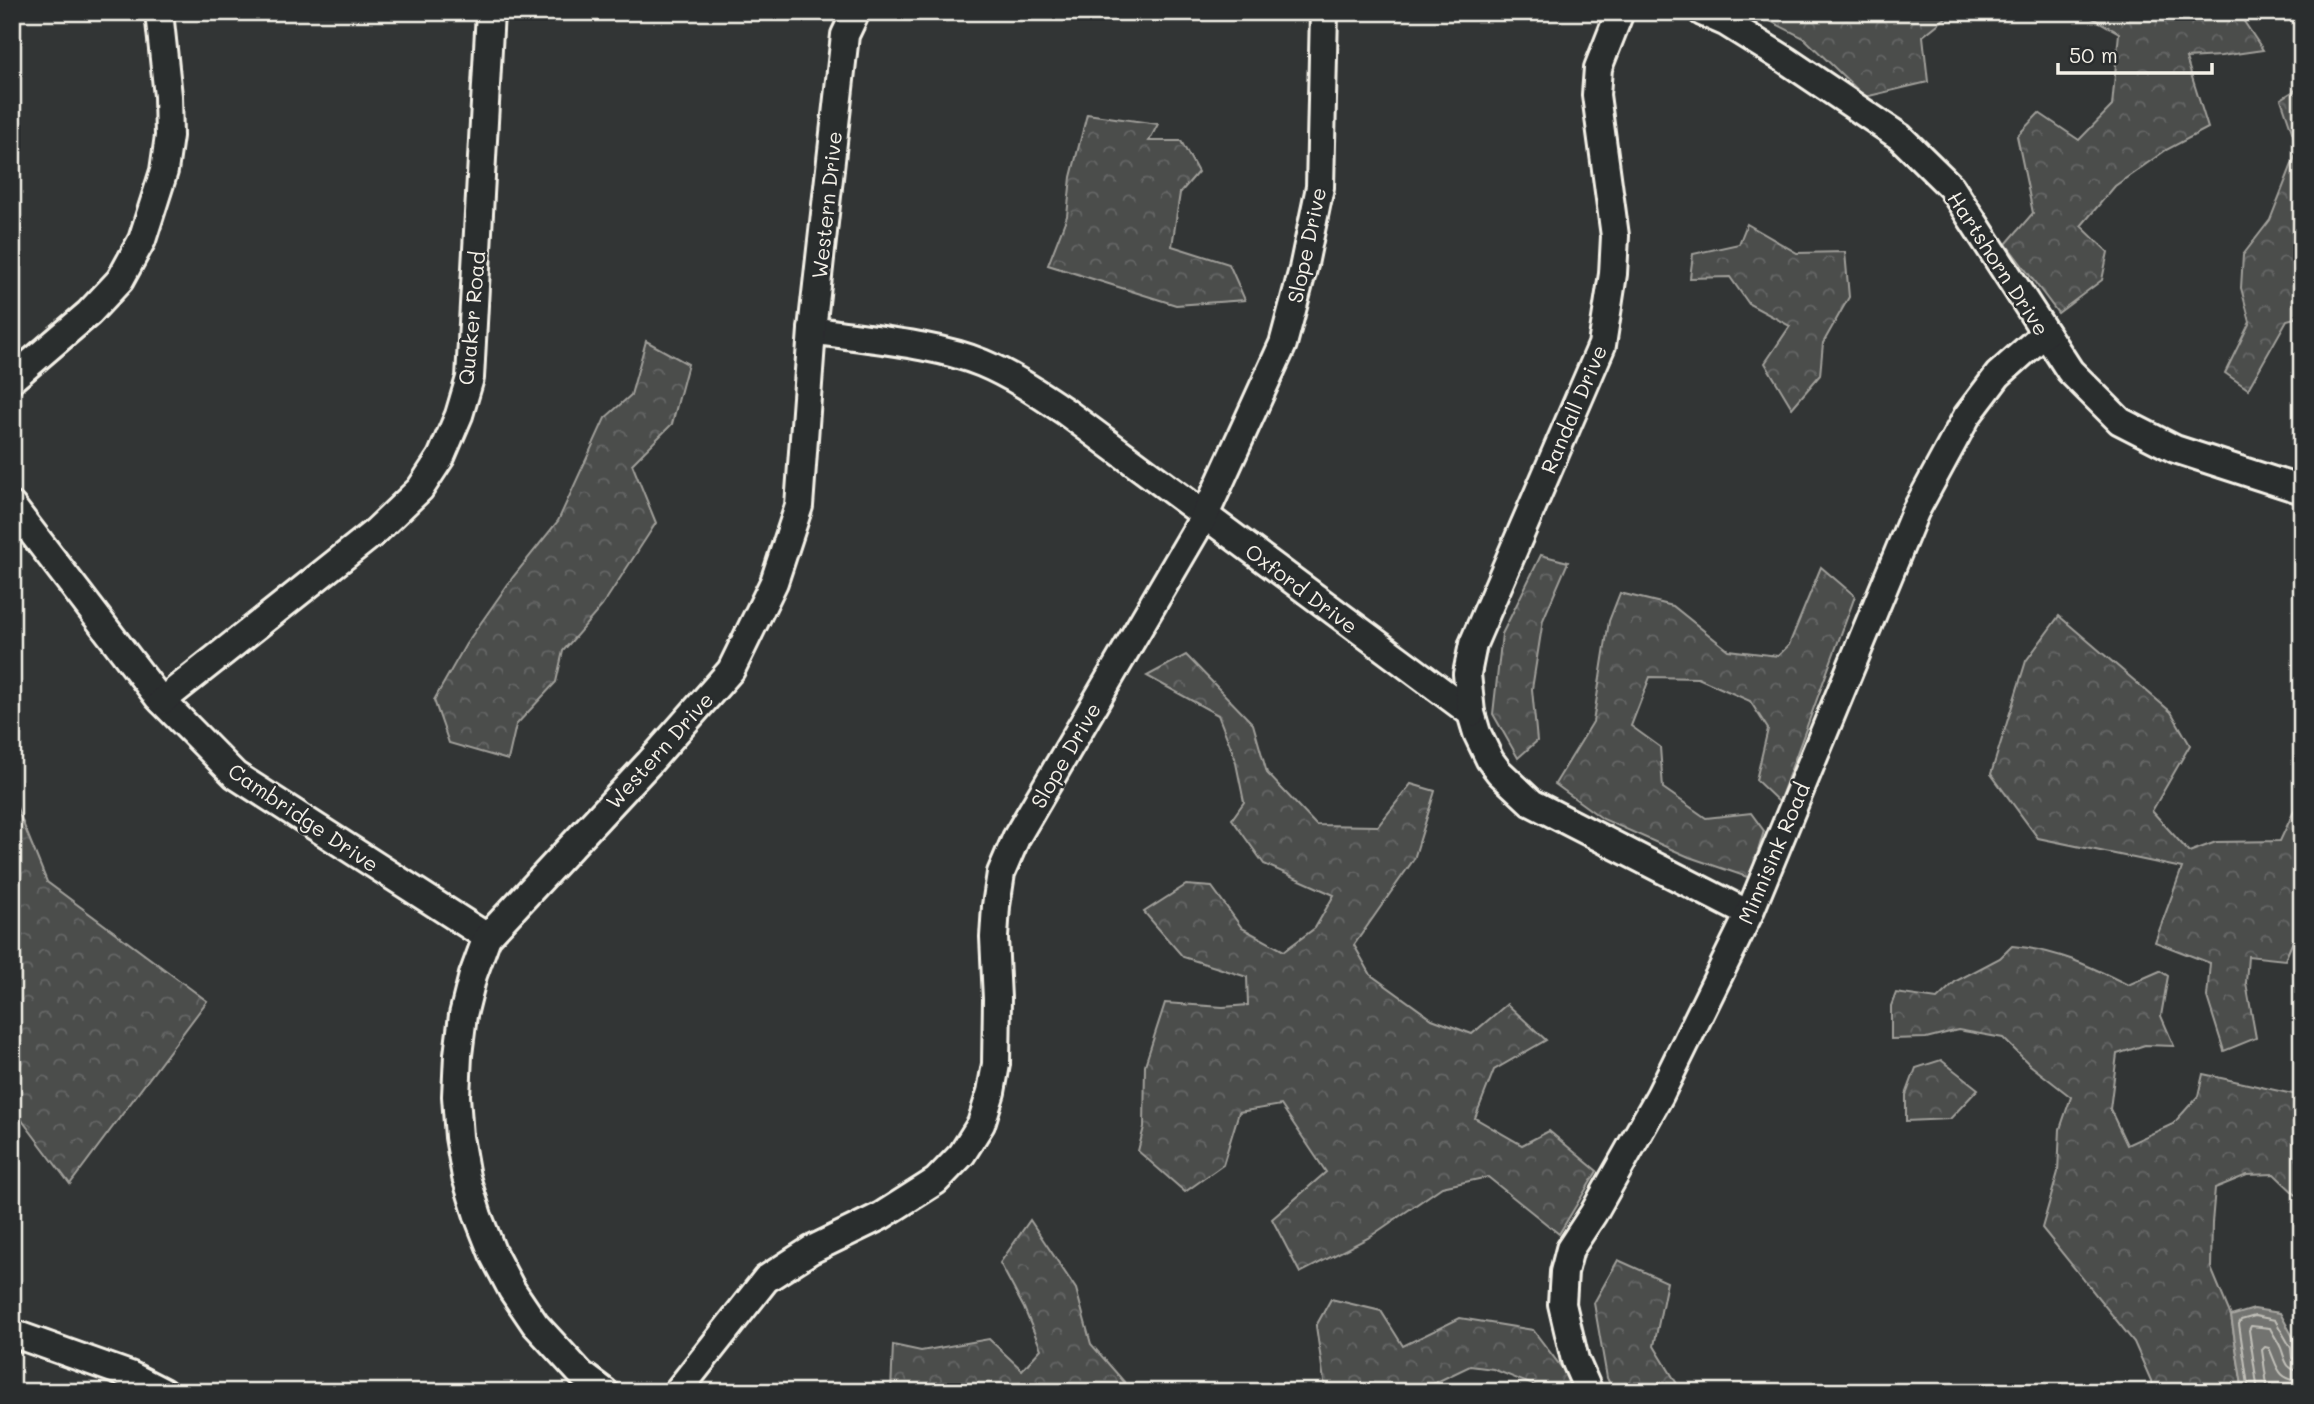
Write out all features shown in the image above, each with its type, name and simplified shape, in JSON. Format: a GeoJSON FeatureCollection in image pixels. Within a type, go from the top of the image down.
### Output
{"type":"FeatureCollection","features":[{"type":"Feature","properties":{"kind":"street"},"geometry":{"type":"LineString","coordinates":[[12,379],[89,313],[120,280],[142,240],[164,171],[169,136],[168,96],[159,12]]}},
{"type":"Feature","properties":{"kind":"street","name":"Quaker Road"},"geometry":{"type":"LineString","coordinates":[[162,701],[376,531],[420,489],[441,457],[459,415],[470,378],[491,12]]}},
{"type":"Feature","properties":{"kind":"street","name":"Slope Drive"},"geometry":{"type":"LineString","coordinates":[[677,1392],[766,1279],[811,1250],[881,1216],[936,1181],[962,1154],[981,1124],[996,1064],[994,937],[1001,873],[1016,838],[1205,515],[1283,344],[1303,269],[1320,187],[1324,12]]}},
{"type":"Feature","properties":{"kind":"street","name":"Randall Drive"},"geometry":{"type":"LineString","coordinates":[[1471,713],[1467,674],[1472,644],[1602,345],[1613,274],[1615,236],[1596,95],[1598,68],[1620,12]]}},
{"type":"Feature","properties":{"kind":"street","name":"Hartshorn Drive"},"geometry":{"type":"LineString","coordinates":[[1702,12],[1725,22],[1786,60],[1900,137],[1951,187],[2070,371],[2120,421],[2175,449],[2302,491]]}},
{"type":"Feature","properties":{"kind":"street","name":"Western Drive"},"geometry":{"type":"LineString","coordinates":[[604,1392],[561,1355],[535,1324],[512,1290],[493,1254],[478,1216],[466,1177],[458,1124],[458,1055],[463,1015],[473,975],[487,937],[649,764],[730,670],[774,582],[799,506],[812,330],[846,20]]}},
{"type":"Feature","properties":{"kind":"street","name":"Oxford Drive"},"geometry":{"type":"LineString","coordinates":[[812,330],[939,350],[981,362],[1021,382],[1066,412],[1471,713]]}},
{"type":"Feature","properties":{"kind":"street","name":"Minnisink Road"},"geometry":{"type":"LineString","coordinates":[[1589,1392],[1575,1360],[1562,1304],[1564,1272],[1570,1249],[1593,1214],[1660,1095],[1749,914],[1915,512],[1967,416],[1998,375],[2045,333]]}},
{"type":"Feature","properties":{"kind":"street","name":"Cambridge Drive"},"geometry":{"type":"LineString","coordinates":[[12,506],[162,701],[236,775],[487,937]]}},
{"type":"Feature","properties":{"kind":"street"},"geometry":{"type":"LineString","coordinates":[[1471,713],[1490,760],[1532,803],[1749,914]]}},
{"type":"Feature","properties":{"kind":"street"},"geometry":{"type":"LineString","coordinates":[[12,1333],[130,1375],[163,1392]]}},
{"type":"Feature","properties":{"kind":"green space"},"geometry":{"type":"Polygon","coordinates":[[[1752,12],[1953,12],[1923,36],[1928,82],[1865,97],[1804,38],[1752,12]]]}},
{"type":"Feature","properties":{"kind":"green space"},"geometry":{"type":"Polygon","coordinates":[[[2082,12],[2251,12],[2243,20],[2263,50],[2186,58],[2208,128],[2166,150],[2115,186],[2081,226],[2108,252],[2102,280],[2058,313],[2006,244],[2033,213],[2017,136],[2039,113],[2079,140],[2112,106],[2119,33],[2082,12]]]}},
{"type":"Feature","properties":{"kind":"green space"},"geometry":{"type":"Polygon","coordinates":[[[2302,86],[2302,218],[2292,250],[2302,255],[2302,316],[2287,320],[2248,389],[2225,373],[2250,322],[2241,288],[2243,255],[2270,220],[2298,149],[2281,99],[2302,86]]]}},
{"type":"Feature","properties":{"kind":"green space"},"geometry":{"type":"Polygon","coordinates":[[[1087,114],[1158,124],[1149,141],[1181,141],[1198,172],[1180,193],[1172,246],[1229,264],[1245,300],[1176,305],[1048,265],[1067,216],[1071,177],[1087,114]]]}},
{"type":"Feature","properties":{"kind":"green space"},"geometry":{"type":"Polygon","coordinates":[[[1747,224],[1797,253],[1845,252],[1849,297],[1823,343],[1820,375],[1792,408],[1765,363],[1790,326],[1749,304],[1730,277],[1690,278],[1693,254],[1739,244],[1747,224]]]}},
{"type":"Feature","properties":{"kind":"green space"},"geometry":{"type":"Polygon","coordinates":[[[646,341],[688,364],[672,424],[632,464],[656,523],[602,606],[563,651],[556,682],[516,725],[508,760],[449,743],[434,700],[466,644],[513,577],[558,521],[605,418],[631,395],[646,341]]]}},
{"type":"Feature","properties":{"kind":"green space"},"geometry":{"type":"Polygon","coordinates":[[[1541,555],[1568,562],[1543,620],[1532,689],[1537,741],[1518,758],[1493,714],[1502,634],[1541,555]]]}},
{"type":"Feature","properties":{"kind":"green space"},"geometry":{"type":"Polygon","coordinates":[[[1821,567],[1855,596],[1779,802],[1756,780],[1768,729],[1750,701],[1698,678],[1650,677],[1631,726],[1660,747],[1663,788],[1706,818],[1751,813],[1764,831],[1750,878],[1689,857],[1603,819],[1555,784],[1593,722],[1609,621],[1620,593],[1673,606],[1728,650],[1778,656],[1789,645],[1821,567]]]}},
{"type":"Feature","properties":{"kind":"green space"},"geometry":{"type":"Polygon","coordinates":[[[2059,616],[2171,712],[2190,745],[2152,811],[2189,852],[2216,842],[2280,841],[2302,794],[2302,920],[2285,960],[2248,956],[2246,983],[2256,1038],[2224,1051],[2207,997],[2210,963],[2155,942],[2182,868],[2038,838],[1991,774],[2026,661],[2059,616]]]}},
{"type":"Feature","properties":{"kind":"green space"},"geometry":{"type":"Polygon","coordinates":[[[1186,655],[1253,724],[1267,773],[1316,825],[1378,826],[1411,784],[1435,791],[1414,859],[1354,945],[1371,975],[1432,1019],[1472,1034],[1507,1004],[1546,1040],[1494,1070],[1475,1118],[1522,1145],[1549,1131],[1597,1171],[1559,1234],[1488,1177],[1442,1187],[1368,1238],[1300,1273],[1272,1219],[1326,1172],[1281,1105],[1239,1112],[1223,1165],[1185,1192],[1138,1151],[1144,1127],[1145,1065],[1165,1003],[1223,1007],[1248,1005],[1247,977],[1183,957],[1144,912],[1186,885],[1212,887],[1242,928],[1284,951],[1315,928],[1334,895],[1264,864],[1232,819],[1244,802],[1235,758],[1218,715],[1147,676],[1186,655]]]}},
{"type":"Feature","properties":{"kind":"green space"},"geometry":{"type":"Polygon","coordinates":[[[12,796],[47,882],[207,1001],[70,1184],[12,1107],[12,796]]]}},
{"type":"Feature","properties":{"kind":"green space"},"geometry":{"type":"Polygon","coordinates":[[[2012,946],[2043,951],[2072,960],[2128,985],[2160,971],[2168,976],[2161,1016],[2174,1046],[2145,1045],[2117,1054],[2110,1109],[2127,1145],[2173,1124],[2198,1096],[2203,1074],[2302,1096],[2302,1229],[2298,1197],[2274,1174],[2247,1175],[2215,1188],[2211,1268],[2231,1316],[2243,1392],[2156,1392],[2134,1342],[2042,1228],[2058,1172],[2060,1129],[2071,1097],[2030,1065],[2003,1038],[1958,1030],[1926,1038],[1891,1039],[1891,1006],[1896,993],[1937,999],[1956,981],[2000,958],[2012,946]]]}},
{"type":"Feature","properties":{"kind":"green space"},"geometry":{"type":"Polygon","coordinates":[[[1941,1060],[1978,1089],[1950,1119],[1906,1121],[1906,1095],[1916,1068],[1941,1060]]]}},
{"type":"Feature","properties":{"kind":"green space"},"geometry":{"type":"Polygon","coordinates":[[[1030,1220],[1076,1289],[1091,1344],[1133,1392],[891,1392],[893,1345],[921,1351],[989,1339],[1022,1370],[1041,1349],[1024,1308],[1000,1263],[1030,1220]]]}},
{"type":"Feature","properties":{"kind":"green space"},"geometry":{"type":"Polygon","coordinates":[[[1618,1260],[1667,1282],[1654,1346],[1682,1392],[1614,1392],[1607,1378],[1594,1303],[1618,1260]]]}},
{"type":"Feature","properties":{"kind":"green space"},"geometry":{"type":"Polygon","coordinates":[[[1331,1299],[1381,1311],[1403,1346],[1460,1318],[1533,1330],[1571,1380],[1550,1392],[1493,1369],[1470,1366],[1416,1392],[1318,1392],[1325,1388],[1316,1326],[1331,1299]]]}},
{"type":"Feature","properties":{"kind":"water"},"geometry":{"type":"Polygon","coordinates":[[[2254,1309],[2280,1313],[2298,1346],[2301,1392],[2243,1392],[2231,1316],[2254,1309]]]}}]}
